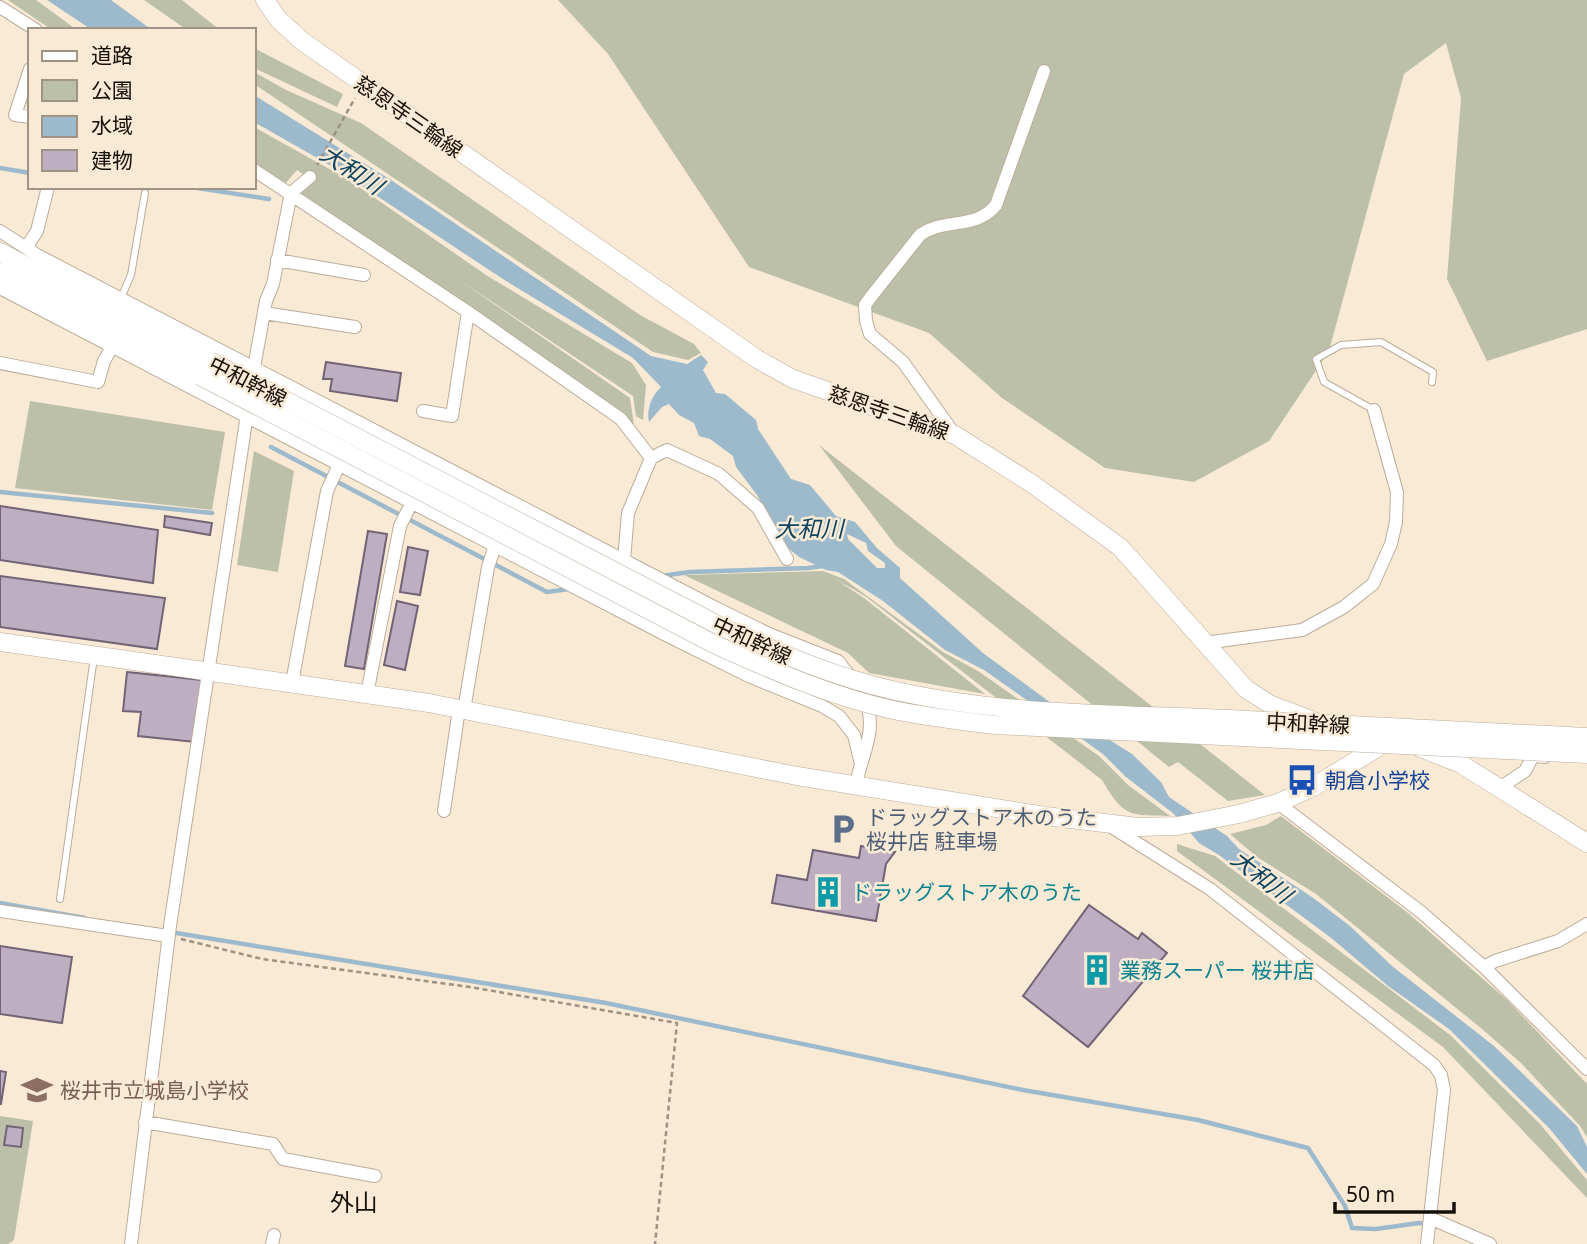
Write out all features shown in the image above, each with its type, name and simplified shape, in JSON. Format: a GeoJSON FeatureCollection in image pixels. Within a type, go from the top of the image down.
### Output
{"type":"FeatureCollection","features":[{"type":"Feature","properties":{"kind":"main road","name":"慈恩寺三輪線"},"geometry":{"type":"LineString","coordinates":[[265,0],[278,19],[360,89],[757,359],[793,379],[955,435],[1031,483],[1120,547],[1246,689],[1271,705],[1351,731],[1393,738],[1461,764],[1587,843]]}},
{"type":"Feature","properties":{"kind":"main road","name":"中和幹線"},"geometry":{"type":"LineString","coordinates":[[0,250],[23,255],[205,369],[712,643],[780,674],[836,694],[880,707],[935,718],[995,725],[1587,756]]}},
{"type":"Feature","properties":{"kind":"main road","name":"中和幹線"},"geometry":{"type":"LineString","coordinates":[[0,272],[205,369],[718,625],[787,657],[851,679],[905,693],[992,706],[1130,716],[1587,734]]}},
{"type":"Feature","properties":{"kind":"main road"},"geometry":{"type":"LineString","coordinates":[[0,642],[208,670],[462,709],[797,776],[1045,816],[1138,827],[1177,826],[1278,803],[1313,787],[1393,738]]}},
{"type":"Feature","properties":{"kind":"street"},"geometry":{"type":"LineString","coordinates":[[0,7],[33,28]]}},
{"type":"Feature","properties":{"kind":"street"},"geometry":{"type":"LineString","coordinates":[[955,435],[903,362],[870,334],[866,321],[866,305],[920,234],[943,223],[978,220],[988,216],[996,205],[1044,71]]}},
{"type":"Feature","properties":{"kind":"street"},"geometry":{"type":"LineString","coordinates":[[28,75],[15,115],[28,117]]}},
{"type":"Feature","properties":{"kind":"street"},"geometry":{"type":"LineString","coordinates":[[256,171],[468,312],[621,419],[651,458]]}},
{"type":"Feature","properties":{"kind":"street"},"geometry":{"type":"LineString","coordinates":[[131,1244],[168,934],[246,415],[266,301],[273,284],[291,193],[310,177]]}},
{"type":"Feature","properties":{"kind":"street"},"geometry":{"type":"LineString","coordinates":[[23,255],[37,230],[47,189]]}},
{"type":"Feature","properties":{"kind":"street"},"geometry":{"type":"LineString","coordinates":[[0,231],[23,255],[121,298],[769,634],[838,661],[864,694],[871,717],[868,745],[860,760],[856,785]]}},
{"type":"Feature","properties":{"kind":"street"},"geometry":{"type":"LineString","coordinates":[[277,260],[364,275]]}},
{"type":"Feature","properties":{"kind":"street"},"geometry":{"type":"LineString","coordinates":[[0,288],[668,637],[751,677],[822,706],[847,723],[854,735],[860,760]]}},
{"type":"Feature","properties":{"kind":"street"},"geometry":{"type":"LineString","coordinates":[[423,411],[452,415],[468,312]]}},
{"type":"Feature","properties":{"kind":"street"},"geometry":{"type":"LineString","coordinates":[[264,313],[355,327]]}},
{"type":"Feature","properties":{"kind":"street"},"geometry":{"type":"LineString","coordinates":[[0,363],[98,382],[104,361],[112,347]]}},
{"type":"Feature","properties":{"kind":"street"},"geometry":{"type":"LineString","coordinates":[[1203,643],[1302,630],[1344,607],[1373,584],[1391,544],[1396,522],[1397,492],[1374,410]]}},
{"type":"Feature","properties":{"kind":"street"},"geometry":{"type":"LineString","coordinates":[[624,560],[628,513],[651,458],[667,450],[719,474],[758,508],[787,559]]}},
{"type":"Feature","properties":{"kind":"street"},"geometry":{"type":"LineString","coordinates":[[292,683],[327,491],[339,465]]}},
{"type":"Feature","properties":{"kind":"street"},"geometry":{"type":"LineString","coordinates":[[367,694],[400,526],[412,502]]}},
{"type":"Feature","properties":{"kind":"street"},"geometry":{"type":"LineString","coordinates":[[444,811],[488,567],[495,546]]}},
{"type":"Feature","properties":{"kind":"street"},"geometry":{"type":"LineString","coordinates":[[1393,738],[1461,724],[1587,734]]}},
{"type":"Feature","properties":{"kind":"street"},"geometry":{"type":"LineString","coordinates":[[1501,787],[1525,771],[1534,756],[1587,756]]}},
{"type":"Feature","properties":{"kind":"street"},"geometry":{"type":"LineString","coordinates":[[1278,803],[1421,912],[1484,967],[1587,1069]]}},
{"type":"Feature","properties":{"kind":"street"},"geometry":{"type":"LineString","coordinates":[[1107,824],[1210,889],[1434,1065],[1441,1075],[1444,1090],[1428,1231],[1490,1244]]}},
{"type":"Feature","properties":{"kind":"street"},"geometry":{"type":"LineString","coordinates":[[0,911],[168,934]]}},
{"type":"Feature","properties":{"kind":"street"},"geometry":{"type":"LineString","coordinates":[[1484,967],[1558,942],[1587,924]]}},
{"type":"Feature","properties":{"kind":"street"},"geometry":{"type":"LineString","coordinates":[[145,1122],[273,1144],[283,1159],[375,1176]]}},
{"type":"Feature","properties":{"kind":"lane"},"geometry":{"type":"LineString","coordinates":[[121,298],[131,275],[145,193]]}},
{"type":"Feature","properties":{"kind":"lane"},"geometry":{"type":"LineString","coordinates":[[1374,410],[1324,382],[1316,359],[1341,345],[1381,342],[1433,372],[1432,382]]}},
{"type":"Feature","properties":{"kind":"lane"},"geometry":{"type":"LineString","coordinates":[[60,899],[94,655]]}},
{"type":"Feature","properties":{"kind":"path"},"geometry":{"type":"LineString","coordinates":[[310,177],[360,89]]}},
{"type":"Feature","properties":{"kind":"path"},"geometry":{"type":"LineString","coordinates":[[168,934],[262,959],[470,987],[677,1023],[655,1244]]}},
{"type":"Feature","properties":{"kind":"green space"},"geometry":{"type":"Polygon","coordinates":[[[8,0],[36,0],[74,28],[49,28],[8,0]]]}},
{"type":"Feature","properties":{"kind":"green space"},"geometry":{"type":"Polygon","coordinates":[[[144,0],[182,0],[217,28],[184,28],[144,0]]]}},
{"type":"Feature","properties":{"kind":"green space"},"geometry":{"type":"Polygon","coordinates":[[[558,0],[1587,0],[1587,329],[1487,361],[1447,279],[1461,98],[1446,43],[1404,74],[1329,351],[1269,441],[1194,482],[1105,468],[1002,398],[929,333],[749,267],[608,54],[558,0]]]}},
{"type":"Feature","properties":{"kind":"green space"},"geometry":{"type":"Polygon","coordinates":[[[256,49],[343,94],[337,107],[256,69],[256,49]]]}},
{"type":"Feature","properties":{"kind":"green space"},"geometry":{"type":"Polygon","coordinates":[[[256,73],[286,90],[361,123],[640,315],[694,344],[701,353],[688,360],[653,352],[256,85],[256,73]]]}},
{"type":"Feature","properties":{"kind":"green space"},"geometry":{"type":"Polygon","coordinates":[[[256,128],[349,180],[486,275],[632,363],[646,385],[643,420],[636,416],[633,396],[461,281],[630,398],[635,432],[293,190],[309,178],[297,170],[285,184],[256,164],[256,128]]]}},
{"type":"Feature","properties":{"kind":"green space"},"geometry":{"type":"Polygon","coordinates":[[[30,401],[225,432],[212,510],[15,488],[30,401]]]}},
{"type":"Feature","properties":{"kind":"green space"},"geometry":{"type":"Polygon","coordinates":[[[819,445],[1265,795],[1228,801],[1178,762],[1169,767],[896,546],[819,445]]]}},
{"type":"Feature","properties":{"kind":"green space"},"geometry":{"type":"Polygon","coordinates":[[[254,451],[294,471],[278,572],[237,565],[254,451]]]}},
{"type":"Feature","properties":{"kind":"green space"},"geometry":{"type":"Polygon","coordinates":[[[823,571],[844,579],[943,652],[978,671],[1099,756],[1128,785],[1170,816],[1128,812],[1116,801],[1102,780],[865,596],[835,579],[864,598],[985,694],[869,673],[848,653],[684,575],[823,571]]]}},
{"type":"Feature","properties":{"kind":"green space"},"geometry":{"type":"Polygon","coordinates":[[[1281,816],[1408,913],[1508,1001],[1587,1084],[1587,1137],[1521,1063],[1482,1029],[1316,894],[1257,857],[1230,834],[1266,825],[1281,816]]]}},
{"type":"Feature","properties":{"kind":"green space"},"geometry":{"type":"Polygon","coordinates":[[[1177,844],[1215,856],[1450,1035],[1540,1124],[1587,1180],[1587,1198],[1443,1047],[1177,851],[1177,844]]]}},
{"type":"Feature","properties":{"kind":"green space"},"geometry":{"type":"Polygon","coordinates":[[[0,1116],[33,1121],[14,1240],[8,1244],[0,1244],[0,1116]]]}},
{"type":"Feature","properties":{"kind":"water"},"geometry":{"type":"Polygon","coordinates":[[[47,0],[111,0],[149,28],[89,28],[47,0]]]}},
{"type":"Feature","properties":{"kind":"water","name":"大和川"},"geometry":{"type":"Polygon","coordinates":[[[256,96],[391,180],[651,356],[687,364],[701,355],[708,362],[703,370],[716,393],[725,394],[756,420],[758,429],[791,479],[810,485],[836,516],[855,522],[877,548],[900,568],[900,578],[983,653],[1051,703],[1132,754],[1161,782],[1169,797],[1350,926],[1392,966],[1494,1046],[1577,1126],[1587,1147],[1587,1174],[1549,1128],[1449,1029],[1388,986],[1330,937],[1199,843],[1174,814],[1126,777],[1103,754],[984,670],[945,650],[883,601],[838,572],[826,570],[799,557],[788,548],[757,495],[736,467],[733,456],[710,439],[699,436],[694,423],[679,415],[669,404],[662,407],[649,422],[650,403],[661,387],[633,358],[506,281],[333,167],[256,123],[256,96]],[[847,534],[848,539],[877,568],[885,568],[885,563],[868,551],[866,543],[847,534]]]}},
{"type":"Feature","properties":{"kind":"building"},"geometry":{"type":"Polygon","coordinates":[[[326,362],[401,373],[397,401],[330,391],[332,379],[323,379],[326,362]]]}},
{"type":"Feature","properties":{"kind":"building"},"geometry":{"type":"Polygon","coordinates":[[[0,506],[158,530],[153,583],[0,560],[0,506]]]}},
{"type":"Feature","properties":{"kind":"building"},"geometry":{"type":"Polygon","coordinates":[[[165,516],[212,523],[210,535],[164,527],[165,516]]]}},
{"type":"Feature","properties":{"kind":"building"},"geometry":{"type":"Polygon","coordinates":[[[368,531],[387,534],[364,669],[345,666],[368,531]]]}},
{"type":"Feature","properties":{"kind":"building"},"geometry":{"type":"Polygon","coordinates":[[[408,547],[428,551],[420,595],[400,592],[408,547]]]}},
{"type":"Feature","properties":{"kind":"building"},"geometry":{"type":"Polygon","coordinates":[[[0,576],[165,598],[157,649],[0,627],[0,576]]]}},
{"type":"Feature","properties":{"kind":"building"},"geometry":{"type":"Polygon","coordinates":[[[397,601],[418,606],[405,670],[384,665],[397,601]]]}},
{"type":"Feature","properties":{"kind":"building"},"geometry":{"type":"Polygon","coordinates":[[[127,672],[202,680],[195,742],[138,736],[141,712],[123,711],[127,672]]]}},
{"type":"Feature","properties":{"kind":"building","name":"ドラッグストア木のうた"},"geometry":{"type":"Polygon","coordinates":[[[861,846],[895,852],[886,864],[876,921],[772,903],[777,875],[807,880],[813,850],[859,858],[861,846]]]}},
{"type":"Feature","properties":{"kind":"building","name":"業務スーパー 桜井店"},"geometry":{"type":"Polygon","coordinates":[[[1089,905],[1138,939],[1142,933],[1167,953],[1088,1047],[1023,996],[1089,905]]]}},
{"type":"Feature","properties":{"kind":"building"},"geometry":{"type":"Polygon","coordinates":[[[0,946],[72,957],[62,1023],[0,1014],[0,946]]]}},
{"type":"Feature","properties":{"kind":"building"},"geometry":{"type":"Polygon","coordinates":[[[0,1071],[6,1072],[1,1104],[0,1104],[0,1071]]]}},
{"type":"Feature","properties":{"kind":"building"},"geometry":{"type":"Polygon","coordinates":[[[7,1126],[23,1128],[21,1147],[4,1145],[7,1126]]]}},
{"type":"Feature","properties":{"kind":"waterway"},"geometry":{"type":"LineString","coordinates":[[0,168],[28,173]]}},
{"type":"Feature","properties":{"kind":"waterway"},"geometry":{"type":"LineString","coordinates":[[204,189],[269,199]]}},
{"type":"Feature","properties":{"kind":"waterway"},"geometry":{"type":"LineString","coordinates":[[271,447],[547,592],[569,589]]}},
{"type":"Feature","properties":{"kind":"waterway"},"geometry":{"type":"LineString","coordinates":[[0,492],[212,513]]}},
{"type":"Feature","properties":{"kind":"waterway"},"geometry":{"type":"LineString","coordinates":[[661,576],[690,572],[823,566]]}},
{"type":"Feature","properties":{"kind":"waterway"},"geometry":{"type":"LineString","coordinates":[[0,903],[85,918]]}},
{"type":"Feature","properties":{"kind":"waterway"},"geometry":{"type":"LineString","coordinates":[[170,932],[606,1003],[1023,1090],[1198,1120],[1308,1148],[1345,1206],[1352,1228],[1376,1229],[1429,1224]]}},
{"type":"Feature","properties":{"kind":"place","name":"朝倉小学校"},"geometry":{"type":"Point","coordinates":[1302,780]}},
{"type":"Feature","properties":{"kind":"place","name":"ドラッグストア木のうた 桜井店 駐車場"},"geometry":{"type":"Point","coordinates":[843,829]}},
{"type":"Feature","properties":{"kind":"place","name":"ドラッグストア木のうた"},"geometry":{"type":"Point","coordinates":[828,892]}},
{"type":"Feature","properties":{"kind":"place","name":"業務スーパー 桜井店"},"geometry":{"type":"Point","coordinates":[1097,970]}},
{"type":"Feature","properties":{"kind":"place","name":"桜井市立城島小学校"},"geometry":{"type":"Point","coordinates":[37,1090]}},
{"type":"Feature","properties":{"kind":"district","name":"外山"},"geometry":{"type":"Point","coordinates":[354,1201]}}]}
